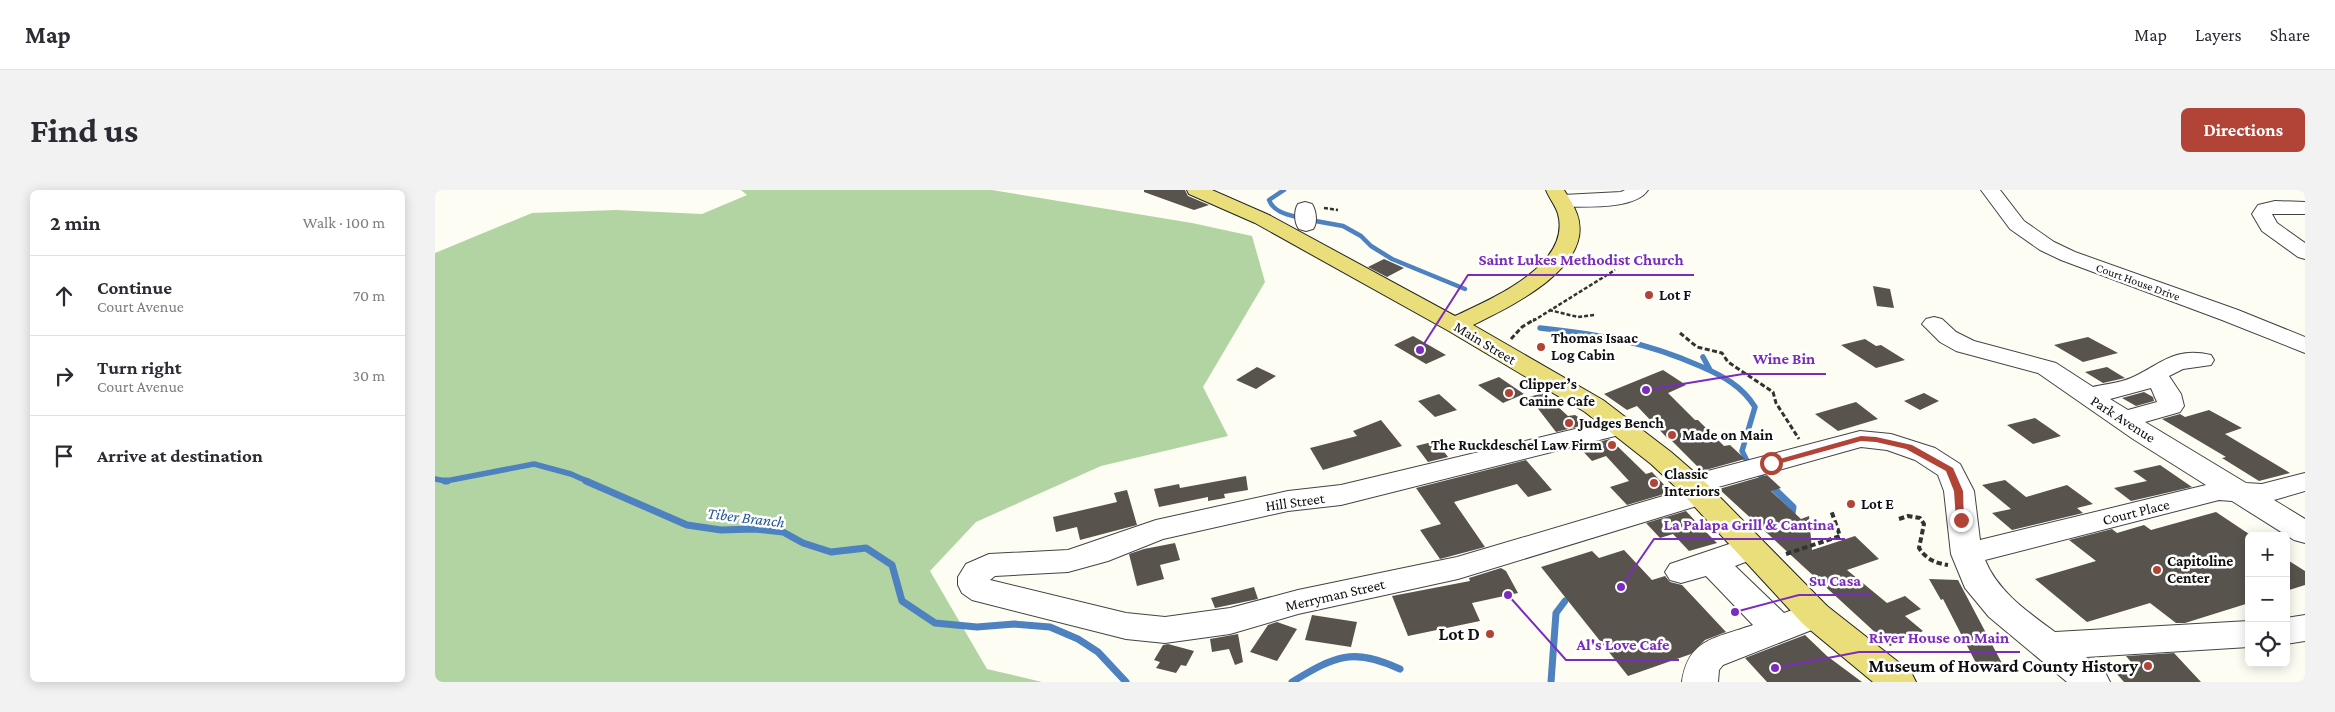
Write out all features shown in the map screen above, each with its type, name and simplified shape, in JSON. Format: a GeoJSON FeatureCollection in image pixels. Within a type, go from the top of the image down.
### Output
{"type":"FeatureCollection","features":[{"type":"Feature","properties":{"kind":"main road","name":"Main Street"},"geometry":{"type":"LineString","coordinates":[[1196,190],[1261,218],[1455,324],[1594,406],[1661,458],[1695,490],[1815,615],[1896,682]]}},
{"type":"Feature","properties":{"kind":"main road"},"geometry":{"type":"LineString","coordinates":[[1455,324],[1519,292],[1541,277],[1555,263],[1568,246],[1570,234],[1569,219],[1559,196]]}},
{"type":"Feature","properties":{"kind":"street"},"geometry":{"type":"LineString","coordinates":[[1559,196],[1625,198],[1639,190]]}},
{"type":"Feature","properties":{"kind":"street","name":"Court House Drive"},"geometry":{"type":"LineString","coordinates":[[1989,190],[2017,225],[2041,242],[2068,256],[2230,315],[2305,346]]}},
{"type":"Feature","properties":{"kind":"street"},"geometry":{"type":"LineString","coordinates":[[2305,208],[2275,206],[2265,209],[2263,214],[2269,227],[2305,254]]}},
{"type":"Feature","properties":{"kind":"street","name":"Park Avenue"},"geometry":{"type":"LineString","coordinates":[[1934,324],[1948,337],[1965,346],[2047,368],[2123,420],[2305,533]]}},
{"type":"Feature","properties":{"kind":"street"},"geometry":{"type":"LineString","coordinates":[[2089,396],[2139,384],[2168,366],[2179,362],[2202,360]]}},
{"type":"Feature","properties":{"kind":"street"},"geometry":{"type":"LineString","coordinates":[[2123,420],[2171,406],[2168,394],[2155,374]]}},
{"type":"Feature","properties":{"kind":"street","name":"Hill Street"},"geometry":{"type":"LineString","coordinates":[[974,577],[989,565],[1068,561],[1097,554],[1156,530],[1279,503],[1341,496],[1621,426]]}},
{"type":"Feature","properties":{"kind":"street"},"geometry":{"type":"LineString","coordinates":[[1695,490],[1759,467],[1846,441],[1876,439],[1909,447],[1941,463],[1950,470],[1959,491],[1961,560],[1990,597],[2015,620],[2050,646],[2092,682]]}},
{"type":"Feature","properties":{"kind":"street","name":"Court Place"},"geometry":{"type":"LineString","coordinates":[[1961,560],[2219,492],[2262,494],[2305,482]]}},
{"type":"Feature","properties":{"kind":"street","name":"Merryman Street"},"geometry":{"type":"LineString","coordinates":[[974,577],[974,585],[984,592],[1126,626],[1165,630],[1230,621],[1298,602],[1458,568],[1695,490]]}},
{"type":"Feature","properties":{"kind":"street"},"geometry":{"type":"LineString","coordinates":[[1681,572],[1750,548]]}},
{"type":"Feature","properties":{"kind":"street"},"geometry":{"type":"LineString","coordinates":[[1712,562],[1778,629]]}},
{"type":"Feature","properties":{"kind":"street"},"geometry":{"type":"LineString","coordinates":[[1700,682],[1702,666],[1711,655],[1815,615]]}},
{"type":"Feature","properties":{"kind":"street"},"geometry":{"type":"LineString","coordinates":[[2290,630],[2305,628]]}},
{"type":"Feature","properties":{"kind":"street"},"geometry":{"type":"LineString","coordinates":[[2050,646],[2245,634]]}},
{"type":"Feature","properties":{"kind":"path"},"geometry":{"type":"LineString","coordinates":[[1504,342],[1514,337],[1522,327],[1548,310],[1577,295],[1615,270]]}},
{"type":"Feature","properties":{"kind":"path"},"geometry":{"type":"LineString","coordinates":[[1548,310],[1578,317],[1595,315]]}},
{"type":"Feature","properties":{"kind":"path"},"geometry":{"type":"LineString","coordinates":[[1680,333],[1697,347],[1722,353],[1728,362],[1773,392],[1776,403],[1808,452]]}},
{"type":"Feature","properties":{"kind":"path"},"geometry":{"type":"LineString","coordinates":[[1783,555],[1840,536],[1831,510]]}},
{"type":"Feature","properties":{"kind":"path"},"geometry":{"type":"LineString","coordinates":[[1899,519],[1908,516],[1920,518],[1924,524],[1919,548],[1923,556],[1931,562],[1961,560]]}},
{"type":"Feature","properties":{"kind":"green space"},"geometry":{"type":"Polygon","coordinates":[[[741,190],[992,190],[1192,223],[1252,236],[1265,282],[1203,387],[1228,436],[1101,466],[976,522],[930,571],[987,669],[1042,682],[435,682],[435,253],[532,213],[616,210],[702,214],[747,195],[741,190]]]}},
{"type":"Feature","properties":{"kind":"building"},"geometry":{"type":"Polygon","coordinates":[[[1144,190],[1185,190],[1188,196],[1209,205],[1194,210],[1144,192],[1144,190]]]}},
{"type":"Feature","properties":{"kind":"building"},"geometry":{"type":"Polygon","coordinates":[[[1384,259],[1404,268],[1387,277],[1368,267],[1384,259]]]}},
{"type":"Feature","properties":{"kind":"building"},"geometry":{"type":"Polygon","coordinates":[[[1873,286],[1890,289],[1894,308],[1877,306],[1873,286]]]}},
{"type":"Feature","properties":{"kind":"building"},"geometry":{"type":"Polygon","coordinates":[[[1413,336],[1446,355],[1426,364],[1394,345],[1413,336]]]}},
{"type":"Feature","properties":{"kind":"building"},"geometry":{"type":"Polygon","coordinates":[[[2088,337],[2118,353],[2083,362],[2054,345],[2088,337]]]}},
{"type":"Feature","properties":{"kind":"building"},"geometry":{"type":"Polygon","coordinates":[[[1865,339],[1876,346],[1881,345],[1905,360],[1876,368],[1841,345],[1865,339]]]}},
{"type":"Feature","properties":{"kind":"building"},"geometry":{"type":"Polygon","coordinates":[[[1257,367],[1276,376],[1256,389],[1236,380],[1257,367]]]}},
{"type":"Feature","properties":{"kind":"building"},"geometry":{"type":"Polygon","coordinates":[[[2107,367],[2125,378],[2103,383],[2085,372],[2107,367]]]}},
{"type":"Feature","properties":{"kind":"building"},"geometry":{"type":"Polygon","coordinates":[[[1663,370],[1686,385],[1668,393],[1724,446],[1730,445],[1745,459],[1702,471],[1637,406],[1627,410],[1604,394],[1663,370]]]}},
{"type":"Feature","properties":{"kind":"building"},"geometry":{"type":"Polygon","coordinates":[[[1499,377],[1524,394],[1503,403],[1478,385],[1499,377]]]}},
{"type":"Feature","properties":{"kind":"building"},"geometry":{"type":"Polygon","coordinates":[[[2144,392],[2153,397],[2154,401],[2136,406],[2122,398],[2144,392]]]}},
{"type":"Feature","properties":{"kind":"building"},"geometry":{"type":"Polygon","coordinates":[[[1543,393],[1568,416],[1575,415],[1589,424],[1556,432],[1529,397],[1543,393]]]}},
{"type":"Feature","properties":{"kind":"building"},"geometry":{"type":"Polygon","coordinates":[[[1924,393],[1939,401],[1920,410],[1904,401],[1924,393]]]}},
{"type":"Feature","properties":{"kind":"building"},"geometry":{"type":"Polygon","coordinates":[[[1439,394],[1457,410],[1435,417],[1418,401],[1439,394]]]}},
{"type":"Feature","properties":{"kind":"building"},"geometry":{"type":"Polygon","coordinates":[[[1856,402],[1878,419],[1838,431],[1815,414],[1856,402]]]}},
{"type":"Feature","properties":{"kind":"building"},"geometry":{"type":"Polygon","coordinates":[[[2209,410],[2242,428],[2225,434],[2290,473],[2259,481],[2222,458],[2226,457],[2162,419],[2180,414],[2185,417],[2209,410]]]}},
{"type":"Feature","properties":{"kind":"building"},"geometry":{"type":"Polygon","coordinates":[[[2035,418],[2061,436],[2033,444],[2007,425],[2035,418]]]}},
{"type":"Feature","properties":{"kind":"building"},"geometry":{"type":"Polygon","coordinates":[[[1381,420],[1402,446],[1323,470],[1310,448],[1357,436],[1353,431],[1381,420]]]}},
{"type":"Feature","properties":{"kind":"building"},"geometry":{"type":"Polygon","coordinates":[[[1610,439],[1646,474],[1652,472],[1671,492],[1627,505],[1610,487],[1629,481],[1606,456],[1592,461],[1579,447],[1610,439]]]}},
{"type":"Feature","properties":{"kind":"building"},"geometry":{"type":"Polygon","coordinates":[[[1436,441],[1448,457],[1428,462],[1416,446],[1436,441]]]}},
{"type":"Feature","properties":{"kind":"building"},"geometry":{"type":"Polygon","coordinates":[[[1526,460],[1552,490],[1528,497],[1517,484],[1454,502],[1485,547],[1440,559],[1420,530],[1441,524],[1416,488],[1526,460]]]}},
{"type":"Feature","properties":{"kind":"building"},"geometry":{"type":"Polygon","coordinates":[[[2160,465],[2192,487],[2131,501],[2114,488],[2147,481],[2133,471],[2160,465]]]}},
{"type":"Feature","properties":{"kind":"building"},"geometry":{"type":"Polygon","coordinates":[[[1767,475],[1781,488],[1771,491],[1801,519],[1809,516],[1812,550],[1855,536],[1879,559],[1847,570],[1887,603],[1905,596],[1921,609],[1905,616],[1923,631],[1890,646],[1719,489],[1767,475]]]}},
{"type":"Feature","properties":{"kind":"building"},"geometry":{"type":"Polygon","coordinates":[[[1246,476],[1248,490],[1224,494],[1225,498],[1208,501],[1208,497],[1159,507],[1154,489],[1179,484],[1180,488],[1246,476]]]}},
{"type":"Feature","properties":{"kind":"building"},"geometry":{"type":"Polygon","coordinates":[[[2005,480],[2026,497],[2067,485],[2093,504],[2077,508],[2083,513],[2012,530],[1992,513],[2011,509],[1982,485],[2005,480]]]}},
{"type":"Feature","properties":{"kind":"building"},"geometry":{"type":"Polygon","coordinates":[[[1127,490],[1137,525],[1080,540],[1077,527],[1056,532],[1053,517],[1117,502],[1114,493],[1127,490]]]}},
{"type":"Feature","properties":{"kind":"building"},"geometry":{"type":"Polygon","coordinates":[[[1686,511],[1717,543],[1689,551],[1673,534],[1660,538],[1646,523],[1686,511]]]}},
{"type":"Feature","properties":{"kind":"building","name":"Capitoline Center"},"geometry":{"type":"Polygon","coordinates":[[[2216,512],[2246,532],[2245,604],[2185,623],[2176,623],[2150,603],[2087,622],[2035,579],[2096,561],[2069,540],[2112,529],[2117,533],[2144,525],[2151,530],[2216,512]]]}},
{"type":"Feature","properties":{"kind":"building"},"geometry":{"type":"Polygon","coordinates":[[[1175,543],[1180,560],[1160,565],[1164,579],[1137,586],[1129,554],[1175,543]]]}},
{"type":"Feature","properties":{"kind":"building"},"geometry":{"type":"Polygon","coordinates":[[[1624,550],[1652,580],[1665,576],[1670,582],[1682,585],[1726,632],[1705,640],[1691,654],[1628,676],[1541,567],[1592,551],[1599,558],[1624,550]]]}},
{"type":"Feature","properties":{"kind":"building"},"geometry":{"type":"Polygon","coordinates":[[[2290,562],[2305,571],[2305,585],[2290,590],[2290,562]]]}},
{"type":"Feature","properties":{"kind":"building"},"geometry":{"type":"Polygon","coordinates":[[[1501,568],[1506,571],[1518,593],[1472,603],[1480,621],[1408,636],[1392,596],[1470,581],[1469,578],[1501,568]]]}},
{"type":"Feature","properties":{"kind":"building"},"geometry":{"type":"Polygon","coordinates":[[[1929,579],[1958,580],[2005,669],[1978,667],[1943,599],[1941,600],[1929,579]]]}},
{"type":"Feature","properties":{"kind":"building"},"geometry":{"type":"Polygon","coordinates":[[[1254,587],[1258,599],[1215,608],[1211,598],[1254,587]]]}},
{"type":"Feature","properties":{"kind":"building"},"geometry":{"type":"Polygon","coordinates":[[[1312,615],[1357,622],[1351,647],[1305,640],[1312,615]]]}},
{"type":"Feature","properties":{"kind":"building"},"geometry":{"type":"Polygon","coordinates":[[[1277,622],[1297,629],[1277,661],[1250,652],[1268,625],[1277,622]]]}},
{"type":"Feature","properties":{"kind":"building"},"geometry":{"type":"Polygon","coordinates":[[[1238,634],[1243,662],[1235,665],[1229,649],[1212,652],[1210,639],[1238,634]]]}},
{"type":"Feature","properties":{"kind":"building"},"geometry":{"type":"Polygon","coordinates":[[[1805,635],[1827,656],[1862,682],[1767,682],[1745,658],[1805,635]]]}},
{"type":"Feature","properties":{"kind":"building"},"geometry":{"type":"Polygon","coordinates":[[[1168,644],[1194,651],[1186,666],[1181,665],[1176,673],[1156,668],[1160,662],[1154,660],[1163,645],[1168,644]]]}},
{"type":"Feature","properties":{"kind":"building","name":"Museum of Howard County History"},"geometry":{"type":"Polygon","coordinates":[[[2174,653],[2201,682],[2124,682],[2108,664],[2131,662],[2126,656],[2174,653]]]}},
{"type":"Feature","properties":{"kind":"waterway"},"geometry":{"type":"LineString","coordinates":[[1284,190],[1269,200],[1271,204],[1282,213],[1301,218]]}},
{"type":"Feature","properties":{"kind":"waterway"},"geometry":{"type":"LineString","coordinates":[[1310,220],[1343,226],[1361,236],[1371,246],[1392,259],[1465,289]]}},
{"type":"Feature","properties":{"kind":"waterway"},"geometry":{"type":"LineString","coordinates":[[1540,328],[1622,340],[1660,350],[1700,366],[1731,382],[1744,393],[1755,407],[1742,451],[1748,463],[1766,481]]}},
{"type":"Feature","properties":{"kind":"waterway"},"geometry":{"type":"LineString","coordinates":[[1703,357],[1710,370]]}},
{"type":"Feature","properties":{"kind":"waterway","name":"Tiber Branch"},"geometry":{"type":"LineString","coordinates":[[446,481],[534,464],[571,474],[589,482]]}},
{"type":"Feature","properties":{"kind":"waterway","name":"Tiber Branch"},"geometry":{"type":"LineString","coordinates":[[435,479],[446,481]]}},
{"type":"Feature","properties":{"kind":"waterway","name":"Tiber Branch"},"geometry":{"type":"LineString","coordinates":[[586,481],[687,525],[721,530],[754,529],[783,532],[803,543],[831,552],[866,548],[892,565],[902,601],[935,623],[977,627],[1014,624],[1050,627],[1078,639],[1098,652],[1126,682]]}},
{"type":"Feature","properties":{"kind":"waterway"},"geometry":{"type":"LineString","coordinates":[[1766,481],[1793,507],[1792,514],[1789,515]]}},
{"type":"Feature","properties":{"kind":"waterway"},"geometry":{"type":"LineString","coordinates":[[1551,682],[1556,613],[1565,601]]}},
{"type":"Feature","properties":{"kind":"waterway","name":"Tiber Branch"},"geometry":{"type":"LineString","coordinates":[[1292,682],[1320,666],[1344,658],[1369,658],[1400,669]]}},
{"type":"Feature","properties":{"kind":"place","name":"Lot F"},"geometry":{"type":"Point","coordinates":[1649,295]}},
{"type":"Feature","properties":{"kind":"place","name":"Thomas Isaac Log Cabin"},"geometry":{"type":"Point","coordinates":[1541,347]}},
{"type":"Feature","properties":{"kind":"place","name":"Saint Lukes Methodist Church"},"geometry":{"type":"Point","coordinates":[1420,350]}},
{"type":"Feature","properties":{"kind":"place","name":"Wine Bin"},"geometry":{"type":"Point","coordinates":[1646,390]}},
{"type":"Feature","properties":{"kind":"place","name":"Clipper’s Canine Cafe"},"geometry":{"type":"Point","coordinates":[1509,393]}},
{"type":"Feature","properties":{"kind":"place","name":"Judges Bench"},"geometry":{"type":"Point","coordinates":[1569,423]}},
{"type":"Feature","properties":{"kind":"place","name":"Made on Main"},"geometry":{"type":"Point","coordinates":[1672,435]}},
{"type":"Feature","properties":{"kind":"place","name":"The Ruckdeschel Law Firm"},"geometry":{"type":"Point","coordinates":[1612,445]}},
{"type":"Feature","properties":{"kind":"place","name":"Classic Interiors"},"geometry":{"type":"Point","coordinates":[1654,483]}},
{"type":"Feature","properties":{"kind":"place","name":"Lot E"},"geometry":{"type":"Point","coordinates":[1851,504]}},
{"type":"Feature","properties":{"kind":"place","name":"Capitoline Center"},"geometry":{"type":"Point","coordinates":[2157,570]}},
{"type":"Feature","properties":{"kind":"place","name":"La Palapa Grill & Cantina"},"geometry":{"type":"Point","coordinates":[1621,587]}},
{"type":"Feature","properties":{"kind":"place","name":"Al's Love Cafe"},"geometry":{"type":"Point","coordinates":[1508,595]}},
{"type":"Feature","properties":{"kind":"place","name":"Su Casa"},"geometry":{"type":"Point","coordinates":[1735,612]}},
{"type":"Feature","properties":{"kind":"place","name":"Lot D"},"geometry":{"type":"Point","coordinates":[1490,634]}},
{"type":"Feature","properties":{"kind":"place","name":"Museum of Howard County History"},"geometry":{"type":"Point","coordinates":[2148,666]}},
{"type":"Feature","properties":{"kind":"place","name":"River House on Main"},"geometry":{"type":"Point","coordinates":[1775,668]}},
{"type":"Feature","properties":{"kind":"route"},"geometry":{"type":"LineString","coordinates":[[1771,463],[1846,441],[1861,439],[1876,439],[1909,447],[1925,454],[1950,470],[1959,491],[1961,520]]}}]}
